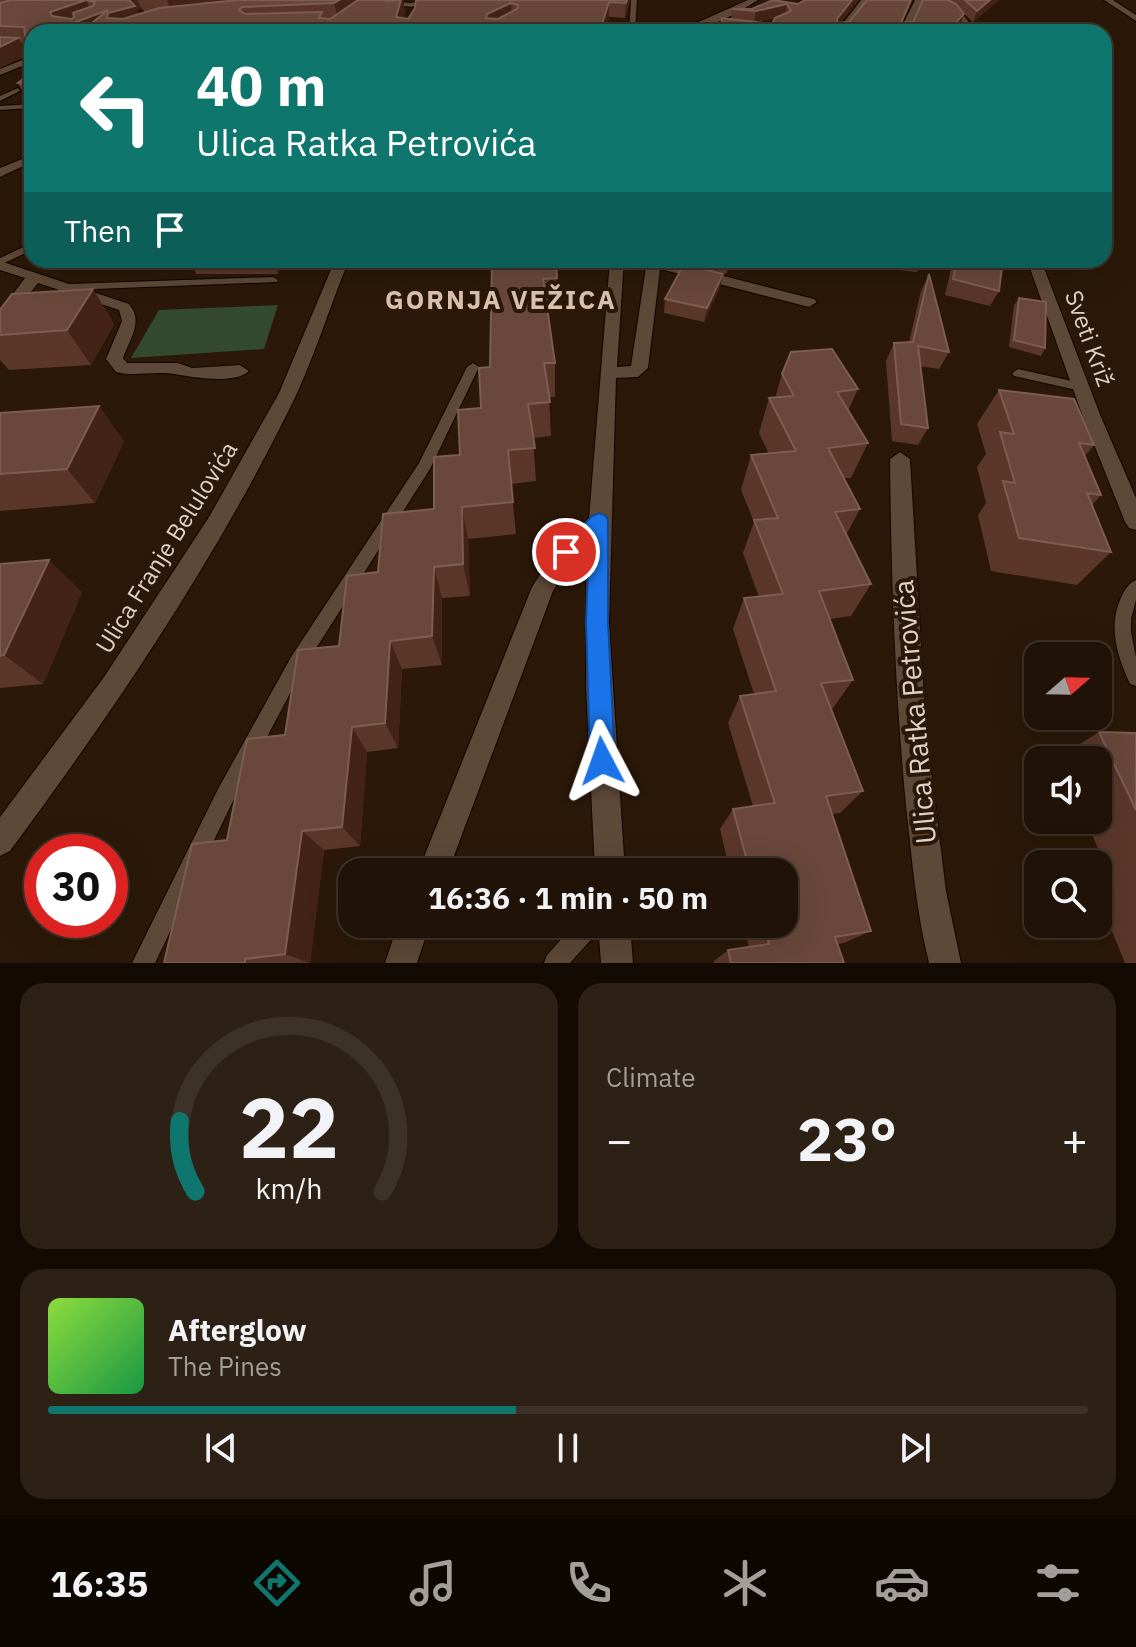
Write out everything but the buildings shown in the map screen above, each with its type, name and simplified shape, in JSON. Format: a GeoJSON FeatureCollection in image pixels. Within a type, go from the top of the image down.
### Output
{"type":"FeatureCollection","features":[{"type":"Feature","properties":{"kind":"street"},"geometry":{"type":"LineString","coordinates":[[371,2],[399,1],[412,5],[423,0]]}},
{"type":"Feature","properties":{"kind":"street"},"geometry":{"type":"LineString","coordinates":[[704,24],[754,0]]}},
{"type":"Feature","properties":{"kind":"street"},"geometry":{"type":"LineString","coordinates":[[846,24],[865,0]]}},
{"type":"Feature","properties":{"kind":"street"},"geometry":{"type":"LineString","coordinates":[[907,24],[919,0]]}},
{"type":"Feature","properties":{"kind":"street"},"geometry":{"type":"LineString","coordinates":[[937,0],[957,11],[966,24]]}},
{"type":"Feature","properties":{"kind":"street"},"geometry":{"type":"LineString","coordinates":[[1108,0],[1136,19]]}},
{"type":"Feature","properties":{"kind":"street"},"geometry":{"type":"LineString","coordinates":[[412,5],[412,15]]}},
{"type":"Feature","properties":{"kind":"street"},"geometry":{"type":"LineString","coordinates":[[1,66],[24,55]]}},
{"type":"Feature","properties":{"kind":"street"},"geometry":{"type":"LineString","coordinates":[[0,173],[24,162]]}},
{"type":"Feature","properties":{"kind":"street"},"geometry":{"type":"LineString","coordinates":[[0,264],[113,301],[129,313],[130,321],[114,359],[122,368],[178,369],[199,374],[240,371]]}},
{"type":"Feature","properties":{"kind":"street","name":"Ulica Franje Belulovića"},"geometry":{"type":"LineString","coordinates":[[0,841],[53,772],[208,538],[280,410],[339,268]]}},
{"type":"Feature","properties":{"kind":"street"},"geometry":{"type":"LineString","coordinates":[[609,858],[599,705],[599,521],[616,268]]}},
{"type":"Feature","properties":{"kind":"street"},"geometry":{"type":"LineString","coordinates":[[609,372],[632,373],[639,368],[653,268]]}},
{"type":"Feature","properties":{"kind":"street"},"geometry":{"type":"LineString","coordinates":[[680,268],[809,302]]}},
{"type":"Feature","properties":{"kind":"street","name":"Sveti Križ"},"geometry":{"type":"LineString","coordinates":[[1037,268],[1092,417],[1136,522]]}},
{"type":"Feature","properties":{"kind":"street"},"geometry":{"type":"LineString","coordinates":[[0,321],[35,276]]}},
{"type":"Feature","properties":{"kind":"street","name":"Ulica Ratka Petrovića"},"geometry":{"type":"LineString","coordinates":[[900,459],[903,605],[917,782],[935,926],[945,963]]}},
{"type":"Feature","properties":{"kind":"street"},"geometry":{"type":"LineString","coordinates":[[438,858],[543,587],[566,552],[599,521]]}},
{"type":"Feature","properties":{"kind":"street"},"geometry":{"type":"LineString","coordinates":[[401,963],[409,938]]}},
{"type":"Feature","properties":{"kind":"street"},"geometry":{"type":"LineString","coordinates":[[615,938],[617,963]]}},
{"type":"Feature","properties":{"kind":"lane"},"geometry":{"type":"LineString","coordinates":[[632,24],[634,0]]}},
{"type":"Feature","properties":{"kind":"lane"},"geometry":{"type":"LineString","coordinates":[[390,12],[412,5]]}},
{"type":"Feature","properties":{"kind":"lane"},"geometry":{"type":"LineString","coordinates":[[724,15],[740,18]]}},
{"type":"Feature","properties":{"kind":"lane"},"geometry":{"type":"LineString","coordinates":[[707,23],[712,24]]}},
{"type":"Feature","properties":{"kind":"lane"},"geometry":{"type":"LineString","coordinates":[[0,99],[18,90]]}},
{"type":"Feature","properties":{"kind":"lane"},"geometry":{"type":"LineString","coordinates":[[0,108],[24,106]]}},
{"type":"Feature","properties":{"kind":"lane"},"geometry":{"type":"LineString","coordinates":[[0,264],[24,250]]}},
{"type":"Feature","properties":{"kind":"lane"},"geometry":{"type":"LineString","coordinates":[[69,287],[273,280]]}},
{"type":"Feature","properties":{"kind":"lane"},"geometry":{"type":"LineString","coordinates":[[143,963],[225,796],[297,663],[425,465],[473,367]]}},
{"type":"Feature","properties":{"kind":"lane"},"geometry":{"type":"LineString","coordinates":[[1018,373],[1081,387]]}},
{"type":"Feature","properties":{"kind":"lane"},"geometry":{"type":"LineString","coordinates":[[1136,587],[1127,599],[1124,613],[1129,666],[1136,678]]}},
{"type":"Feature","properties":{"kind":"lane"},"geometry":{"type":"LineString","coordinates":[[555,963],[577,938]]}},
{"type":"Feature","properties":{"kind":"green space"},"geometry":{"type":"Polygon","coordinates":[[[278,305],[264,349],[131,358],[159,310],[278,305]]]}},
{"type":"Feature","properties":{"kind":"district","name":"GORNJA VEŽICA"},"geometry":{"type":"Point","coordinates":[501,299]}},
{"type":"Feature","properties":{"kind":"route"},"geometry":{"type":"LineString","coordinates":[[566,552],[599,521],[597,622],[602,761]]}}]}
